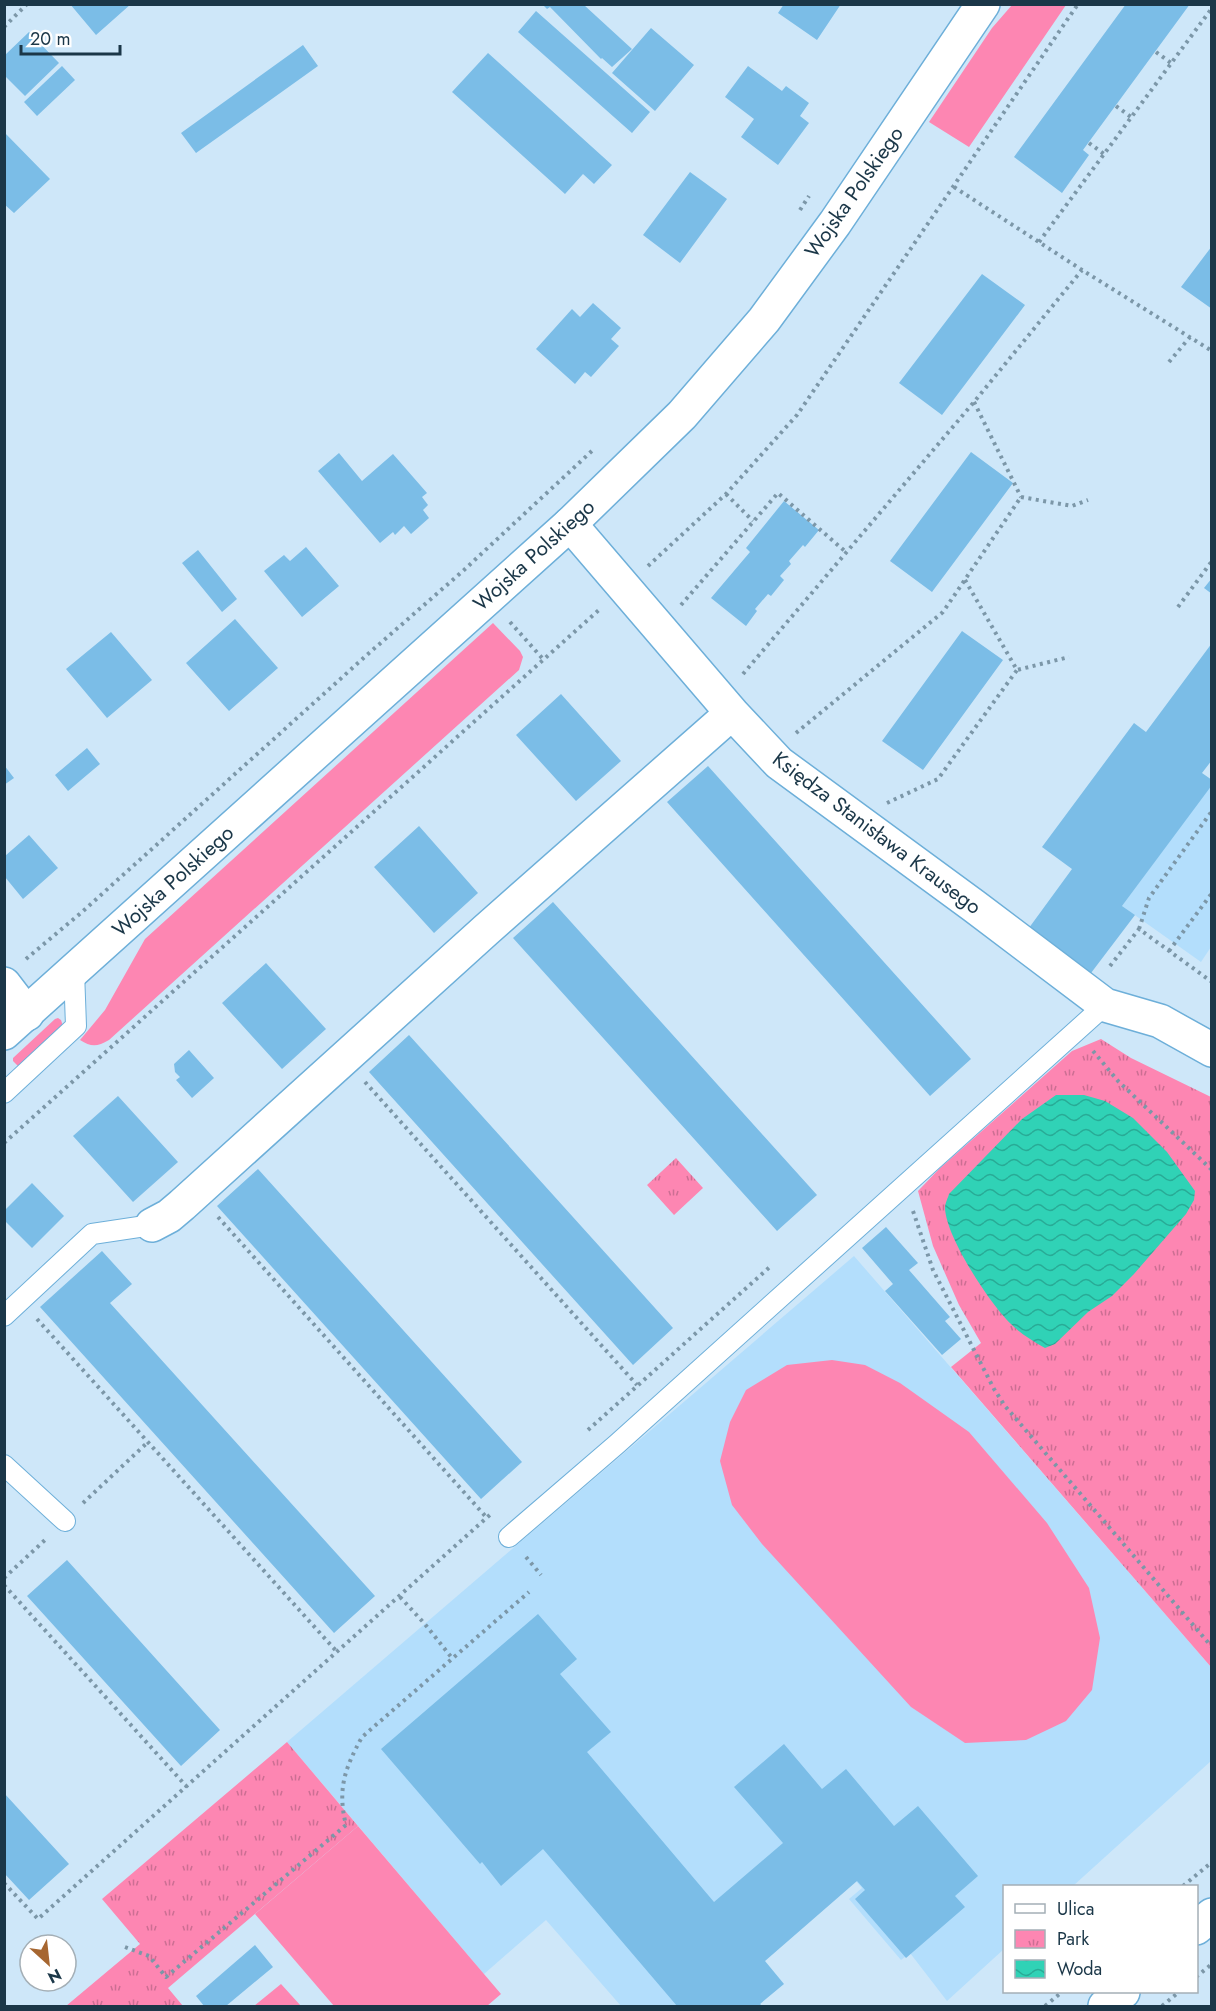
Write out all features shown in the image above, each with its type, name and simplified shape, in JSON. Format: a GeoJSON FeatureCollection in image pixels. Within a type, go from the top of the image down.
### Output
{"type":"FeatureCollection","features":[{"type":"Feature","properties":{"kind":"street","name":"Wojska Polskiego"},"geometry":{"type":"LineString","coordinates":[[16,1024],[570,524],[682,415],[764,320],[835,223],[983,4]]}},
{"type":"Feature","properties":{"kind":"street","name":"Księdza Stanisława Krausego"},"geometry":{"type":"LineString","coordinates":[[570,524],[626,586],[732,713],[779,762],[974,906],[1092,1005],[1160,1021],[1212,1050]]}},
{"type":"Feature","properties":{"kind":"street"},"geometry":{"type":"LineString","coordinates":[[152,1225],[169,1216],[182,1205],[495,922],[732,713]]}},
{"type":"Feature","properties":{"kind":"street"},"geometry":{"type":"LineString","coordinates":[[12,972],[16,1024]]}},
{"type":"Feature","properties":{"kind":"street"},"geometry":{"type":"LineString","coordinates":[[1198,1927],[1212,1915]]}},
{"type":"Feature","properties":{"kind":"street"},"geometry":{"type":"LineString","coordinates":[[1105,2007],[1122,1993]]}},
{"type":"Feature","properties":{"kind":"lane"},"geometry":{"type":"LineString","coordinates":[[4,1093],[76,1026],[74,971]]}},
{"type":"Feature","properties":{"kind":"lane"},"geometry":{"type":"LineString","coordinates":[[509,1537],[617,1444],[903,1185],[1092,1005]]}},
{"type":"Feature","properties":{"kind":"lane"},"geometry":{"type":"LineString","coordinates":[[4,1316],[92,1234],[152,1225]]}},
{"type":"Feature","properties":{"kind":"lane"},"geometry":{"type":"LineString","coordinates":[[4,1466],[65,1521]]}},
{"type":"Feature","properties":{"kind":"path"},"geometry":{"type":"LineString","coordinates":[[4,27],[27,4]]}},
{"type":"Feature","properties":{"kind":"path"},"geometry":{"type":"LineString","coordinates":[[4,1143],[726,494],[796,415],[1078,4]]}},
{"type":"Feature","properties":{"kind":"path"},"geometry":{"type":"LineString","coordinates":[[1039,242],[1211,9],[1204,4]]}},
{"type":"Feature","properties":{"kind":"path"},"geometry":{"type":"LineString","coordinates":[[1155,52],[1171,63]]}},
{"type":"Feature","properties":{"kind":"path"},"geometry":{"type":"LineString","coordinates":[[1116,106],[1131,117]]}},
{"type":"Feature","properties":{"kind":"path"},"geometry":{"type":"LineString","coordinates":[[1089,143],[1104,154]]}},
{"type":"Feature","properties":{"kind":"path"},"geometry":{"type":"LineString","coordinates":[[954,187],[1212,351]]}},
{"type":"Feature","properties":{"kind":"path"},"geometry":{"type":"LineString","coordinates":[[795,216],[814,189]]}},
{"type":"Feature","properties":{"kind":"path"},"geometry":{"type":"LineString","coordinates":[[738,679],[847,553],[1082,270]]}},
{"type":"Feature","properties":{"kind":"path"},"geometry":{"type":"LineString","coordinates":[[1169,362],[1190,337]]}},
{"type":"Feature","properties":{"kind":"path"},"geometry":{"type":"LineString","coordinates":[[974,402],[1021,497]]}},
{"type":"Feature","properties":{"kind":"path"},"geometry":{"type":"LineString","coordinates":[[12,972],[464,570],[598,446]]}},
{"type":"Feature","properties":{"kind":"path"},"geometry":{"type":"LineString","coordinates":[[676,610],[778,493],[847,553]]}},
{"type":"Feature","properties":{"kind":"path"},"geometry":{"type":"LineString","coordinates":[[726,494],[753,521]]}},
{"type":"Feature","properties":{"kind":"path"},"geometry":{"type":"LineString","coordinates":[[1021,497],[1072,506],[1088,500]]}},
{"type":"Feature","properties":{"kind":"path"},"geometry":{"type":"LineString","coordinates":[[789,740],[943,612],[1021,497]]}},
{"type":"Feature","properties":{"kind":"path"},"geometry":{"type":"LineString","coordinates":[[1178,607],[1212,561]]}},
{"type":"Feature","properties":{"kind":"path"},"geometry":{"type":"LineString","coordinates":[[965,580],[1017,670]]}},
{"type":"Feature","properties":{"kind":"path"},"geometry":{"type":"LineString","coordinates":[[886,803],[938,779],[1017,670],[1069,657]]}},
{"type":"Feature","properties":{"kind":"path"},"geometry":{"type":"LineString","coordinates":[[1212,811],[1149,898],[1138,929],[1106,972],[1092,1005],[1098,1029],[1085,1043],[1118,1081],[1212,1170]]}},
{"type":"Feature","properties":{"kind":"path"},"geometry":{"type":"LineString","coordinates":[[1169,951],[1212,893]]}},
{"type":"Feature","properties":{"kind":"path"},"geometry":{"type":"LineString","coordinates":[[1138,929],[1212,982]]}},
{"type":"Feature","properties":{"kind":"path"},"geometry":{"type":"LineString","coordinates":[[362,1078],[637,1385]]}},
{"type":"Feature","properties":{"kind":"path"},"geometry":{"type":"LineString","coordinates":[[903,1185],[909,1196],[933,1270],[999,1397],[1212,1647]]}},
{"type":"Feature","properties":{"kind":"path"},"geometry":{"type":"LineString","coordinates":[[214,1212],[479,1509],[509,1537]]}},
{"type":"Feature","properties":{"kind":"path"},"geometry":{"type":"LineString","coordinates":[[20,1301],[338,1653]]}},
{"type":"Feature","properties":{"kind":"path"},"geometry":{"type":"LineString","coordinates":[[4,1585],[187,1787]]}},
{"type":"Feature","properties":{"kind":"path"},"geometry":{"type":"LineString","coordinates":[[125,1947],[149,1956],[166,1977],[346,1825],[342,1790],[348,1763],[362,1737],[529,1592]]}},
{"type":"Feature","properties":{"kind":"path"},"geometry":{"type":"LineString","coordinates":[[400,1597],[452,1658]]}},
{"type":"Feature","properties":{"kind":"path"},"geometry":{"type":"LineString","coordinates":[[1185,1885],[1212,1862]]}},
{"type":"Feature","properties":{"kind":"path"},"geometry":{"type":"LineString","coordinates":[[4,1883],[38,1919]]}},
{"type":"Feature","properties":{"kind":"path"},"geometry":{"type":"LineString","coordinates":[[1198,1976],[1212,1964]]}},
{"type":"Feature","properties":{"kind":"path"},"geometry":{"type":"LineString","coordinates":[[1045,2007],[1061,1993]]}},
{"type":"Feature","properties":{"kind":"path"},"geometry":{"type":"LineString","coordinates":[[1162,2007],[1178,1993]]}},
{"type":"Feature","properties":{"kind":"shaded area"},"geometry":{"type":"Polygon","coordinates":[[[1211,785],[1211,947],[1201,962],[1122,906],[1211,785]]]}},
{"type":"Feature","properties":{"kind":"shaded area"},"geometry":{"type":"Polygon","coordinates":[[[854,1256],[1211,1667],[1211,1761],[1074,1885],[1003,1885],[1003,1950],[947,2001],[910,1953],[901,1960],[849,1899],[862,1888],[855,1880],[763,1959],[760,2004],[762,2006],[621,2006],[546,1920],[484,1974],[287,1742],[854,1256]]]}},
{"type":"Feature","properties":{"kind":"green space"},"geometry":{"type":"Polygon","coordinates":[[[1012,5],[1066,5],[969,147],[929,122],[992,28],[1012,5]]]}},
{"type":"Feature","properties":{"kind":"green space"},"geometry":{"type":"Polygon","coordinates":[[[493,623],[520,651],[523,657],[519,670],[109,1040],[94,1045],[80,1040],[105,1010],[145,939],[493,623]]]}},
{"type":"Feature","properties":{"kind":"green space"},"geometry":{"type":"Polygon","coordinates":[[[58,1018],[63,1026],[18,1066],[13,1058],[58,1018]]]}},
{"type":"Feature","properties":{"kind":"green space"},"geometry":{"type":"Polygon","coordinates":[[[1101,1039],[1131,1058],[1211,1097],[1211,1667],[951,1367],[981,1343],[959,1305],[933,1246],[918,1191],[939,1169],[1072,1051],[1101,1039]]]}},
{"type":"Feature","properties":{"kind":"green space"},"geometry":{"type":"Polygon","coordinates":[[[676,1158],[703,1188],[674,1215],[647,1185],[676,1158]]]}},
{"type":"Feature","properties":{"kind":"green space"},"geometry":{"type":"Polygon","coordinates":[[[832,1360],[865,1365],[900,1383],[969,1432],[1047,1523],[1089,1588],[1100,1638],[1092,1690],[1066,1721],[1026,1740],[965,1743],[911,1707],[762,1544],[732,1505],[720,1461],[730,1422],[746,1390],[787,1365],[832,1360]]]}},
{"type":"Feature","properties":{"kind":"green space"},"geometry":{"type":"Polygon","coordinates":[[[287,1742],[358,1826],[168,1988],[183,2006],[66,2006],[140,1944],[102,1899],[287,1742]]]}},
{"type":"Feature","properties":{"kind":"green space"},"geometry":{"type":"Polygon","coordinates":[[[358,1826],[501,1994],[487,2006],[334,2006],[255,1914],[358,1826]]]}},
{"type":"Feature","properties":{"kind":"green space"},"geometry":{"type":"Polygon","coordinates":[[[281,1984],[301,2006],[254,2006],[281,1984]]]}},
{"type":"Feature","properties":{"kind":"water"},"geometry":{"type":"Polygon","coordinates":[[[1056,1095],[1084,1095],[1105,1101],[1133,1118],[1167,1152],[1195,1191],[1194,1200],[1186,1214],[1134,1274],[1112,1296],[1088,1312],[1055,1344],[1045,1348],[1015,1328],[992,1302],[970,1269],[953,1236],[945,1208],[949,1194],[1022,1119],[1056,1095]]]}},
{"type":"Feature","properties":{"kind":"building"},"geometry":{"type":"Polygon","coordinates":[[[70,4],[131,4],[96,35],[70,4]]]}},
{"type":"Feature","properties":{"kind":"building"},"geometry":{"type":"Polygon","coordinates":[[[784,4],[841,4],[817,40],[778,13],[784,4]]]}},
{"type":"Feature","properties":{"kind":"building"},"geometry":{"type":"Polygon","coordinates":[[[1126,4],[1190,4],[1083,150],[1089,155],[1062,193],[1014,157],[1126,4]]]}},
{"type":"Feature","properties":{"kind":"building"},"geometry":{"type":"Polygon","coordinates":[[[543,5],[584,5],[632,49],[612,67],[601,59],[550,7],[547,9],[543,5]]]}},
{"type":"Feature","properties":{"kind":"building"},"geometry":{"type":"Polygon","coordinates":[[[536,11],[650,112],[632,133],[518,32],[536,11]]]}},
{"type":"Feature","properties":{"kind":"building"},"geometry":{"type":"Polygon","coordinates":[[[651,28],[694,65],[655,111],[612,73],[651,28]]]}},
{"type":"Feature","properties":{"kind":"building"},"geometry":{"type":"Polygon","coordinates":[[[29,32],[59,63],[25,96],[4,75],[4,56],[29,32]]]}},
{"type":"Feature","properties":{"kind":"building"},"geometry":{"type":"Polygon","coordinates":[[[303,45],[318,66],[196,153],[181,133],[303,45]]]}},
{"type":"Feature","properties":{"kind":"building"},"geometry":{"type":"Polygon","coordinates":[[[488,53],[612,165],[594,184],[583,174],[565,194],[452,92],[488,53]]]}},
{"type":"Feature","properties":{"kind":"building"},"geometry":{"type":"Polygon","coordinates":[[[62,66],[75,80],[37,116],[24,102],[62,66]]]}},
{"type":"Feature","properties":{"kind":"building"},"geometry":{"type":"Polygon","coordinates":[[[748,66],[782,91],[786,86],[809,103],[800,116],[809,123],[778,165],[741,137],[754,119],[725,97],[748,66]]]}},
{"type":"Feature","properties":{"kind":"building"},"geometry":{"type":"Polygon","coordinates":[[[4,132],[50,179],[14,213],[4,204],[4,132]]]}},
{"type":"Feature","properties":{"kind":"building"},"geometry":{"type":"Polygon","coordinates":[[[690,172],[727,199],[680,263],[643,235],[690,172]]]}},
{"type":"Feature","properties":{"kind":"building"},"geometry":{"type":"Polygon","coordinates":[[[1212,246],[1212,309],[1181,287],[1212,246]]]}},
{"type":"Feature","properties":{"kind":"building"},"geometry":{"type":"Polygon","coordinates":[[[982,274],[1025,305],[942,415],[899,383],[982,274]]]}},
{"type":"Feature","properties":{"kind":"building"},"geometry":{"type":"Polygon","coordinates":[[[593,303],[621,328],[611,339],[619,346],[591,377],[585,372],[575,384],[536,349],[572,309],[580,317],[593,303]]]}},
{"type":"Feature","properties":{"kind":"building"},"geometry":{"type":"Polygon","coordinates":[[[971,452],[1013,483],[932,592],[890,561],[971,452]]]}},
{"type":"Feature","properties":{"kind":"building"},"geometry":{"type":"Polygon","coordinates":[[[339,453],[362,481],[393,454],[427,493],[422,497],[428,505],[423,510],[429,518],[411,534],[404,526],[395,535],[393,532],[380,543],[318,471],[339,453]]]}},
{"type":"Feature","properties":{"kind":"building"},"geometry":{"type":"Polygon","coordinates":[[[784,501],[819,530],[789,561],[791,564],[780,576],[784,580],[771,596],[768,594],[755,609],[757,611],[746,626],[711,598],[750,552],[746,548],[784,501]]]}},
{"type":"Feature","properties":{"kind":"building"},"geometry":{"type":"Polygon","coordinates":[[[306,547],[339,586],[302,617],[264,571],[284,555],[290,561],[306,547]]]}},
{"type":"Feature","properties":{"kind":"building"},"geometry":{"type":"Polygon","coordinates":[[[198,550],[237,599],[222,612],[182,563],[198,550]]]}},
{"type":"Feature","properties":{"kind":"building"},"geometry":{"type":"Polygon","coordinates":[[[1212,578],[1212,594],[1204,588],[1212,578]]]}},
{"type":"Feature","properties":{"kind":"building"},"geometry":{"type":"Polygon","coordinates":[[[235,619],[278,668],[229,711],[186,663],[235,619]]]}},
{"type":"Feature","properties":{"kind":"building"},"geometry":{"type":"Polygon","coordinates":[[[962,631],[1003,660],[923,770],[882,741],[962,631]]]}},
{"type":"Feature","properties":{"kind":"building"},"geometry":{"type":"Polygon","coordinates":[[[111,632],[152,680],[107,718],[66,669],[111,632]]]}},
{"type":"Feature","properties":{"kind":"building"},"geometry":{"type":"Polygon","coordinates":[[[1212,643],[1212,760],[1202,773],[1212,780],[1212,785],[1122,906],[1135,915],[1088,977],[1026,932],[1072,869],[1042,847],[1134,723],[1146,732],[1212,643]]]}},
{"type":"Feature","properties":{"kind":"building"},"geometry":{"type":"Polygon","coordinates":[[[561,694],[621,761],[576,801],[516,735],[561,694]]]}},
{"type":"Feature","properties":{"kind":"building"},"geometry":{"type":"Polygon","coordinates":[[[87,748],[100,764],[68,791],[55,775],[87,748]]]}},
{"type":"Feature","properties":{"kind":"building"},"geometry":{"type":"Polygon","coordinates":[[[4,765],[14,778],[4,785],[4,765]]]}},
{"type":"Feature","properties":{"kind":"building"},"geometry":{"type":"Polygon","coordinates":[[[708,766],[971,1059],[930,1096],[667,802],[708,766]]]}},
{"type":"Feature","properties":{"kind":"building"},"geometry":{"type":"Polygon","coordinates":[[[419,826],[478,893],[434,933],[374,867],[419,826]]]}},
{"type":"Feature","properties":{"kind":"building"},"geometry":{"type":"Polygon","coordinates":[[[29,835],[58,868],[23,899],[5,877],[5,856],[29,835]]]}},
{"type":"Feature","properties":{"kind":"building"},"geometry":{"type":"Polygon","coordinates":[[[553,902],[817,1195],[777,1231],[513,938],[553,902]]]}},
{"type":"Feature","properties":{"kind":"building"},"geometry":{"type":"Polygon","coordinates":[[[266,963],[326,1029],[282,1069],[222,1003],[266,963]]]}},
{"type":"Feature","properties":{"kind":"building"},"geometry":{"type":"Polygon","coordinates":[[[409,1035],[673,1328],[633,1365],[369,1072],[409,1035]]]}},
{"type":"Feature","properties":{"kind":"building"},"geometry":{"type":"Polygon","coordinates":[[[189,1050],[214,1078],[192,1098],[176,1080],[180,1077],[175,1072],[174,1064],[189,1050]]]}},
{"type":"Feature","properties":{"kind":"building"},"geometry":{"type":"Polygon","coordinates":[[[118,1096],[178,1162],[133,1202],[73,1136],[118,1096]]]}},
{"type":"Feature","properties":{"kind":"building"},"geometry":{"type":"Polygon","coordinates":[[[258,1169],[522,1462],[481,1499],[217,1206],[258,1169]]]}},
{"type":"Feature","properties":{"kind":"building"},"geometry":{"type":"Polygon","coordinates":[[[32,1183],[64,1216],[32,1248],[4,1220],[4,1211],[32,1183]]]}},
{"type":"Feature","properties":{"kind":"building"},"geometry":{"type":"Polygon","coordinates":[[[886,1227],[918,1263],[909,1270],[950,1317],[945,1321],[961,1339],[942,1355],[885,1291],[893,1284],[862,1248],[886,1227]]]}},
{"type":"Feature","properties":{"kind":"building"},"geometry":{"type":"Polygon","coordinates":[[[102,1251],[132,1284],[110,1303],[375,1596],[334,1633],[40,1307],[102,1251]]]}},
{"type":"Feature","properties":{"kind":"building"},"geometry":{"type":"Polygon","coordinates":[[[67,1560],[220,1730],[181,1766],[27,1596],[67,1560]]]}},
{"type":"Feature","properties":{"kind":"building"},"geometry":{"type":"Polygon","coordinates":[[[538,1614],[577,1659],[560,1674],[611,1732],[587,1752],[714,1902],[783,1843],[734,1787],[784,1744],[822,1789],[846,1769],[894,1826],[918,1806],[978,1876],[955,1896],[965,1907],[906,1958],[855,1899],[865,1890],[857,1881],[765,1961],[784,1984],[760,2004],[762,2006],[677,2006],[543,1849],[501,1886],[381,1749],[538,1614]]]}},
{"type":"Feature","properties":{"kind":"building"},"geometry":{"type":"Polygon","coordinates":[[[4,1793],[69,1864],[29,1900],[4,1873],[4,1793]]]}},
{"type":"Feature","properties":{"kind":"building"},"geometry":{"type":"Polygon","coordinates":[[[255,1945],[273,1967],[226,2006],[204,2006],[196,1996],[255,1945]]]}}]}
